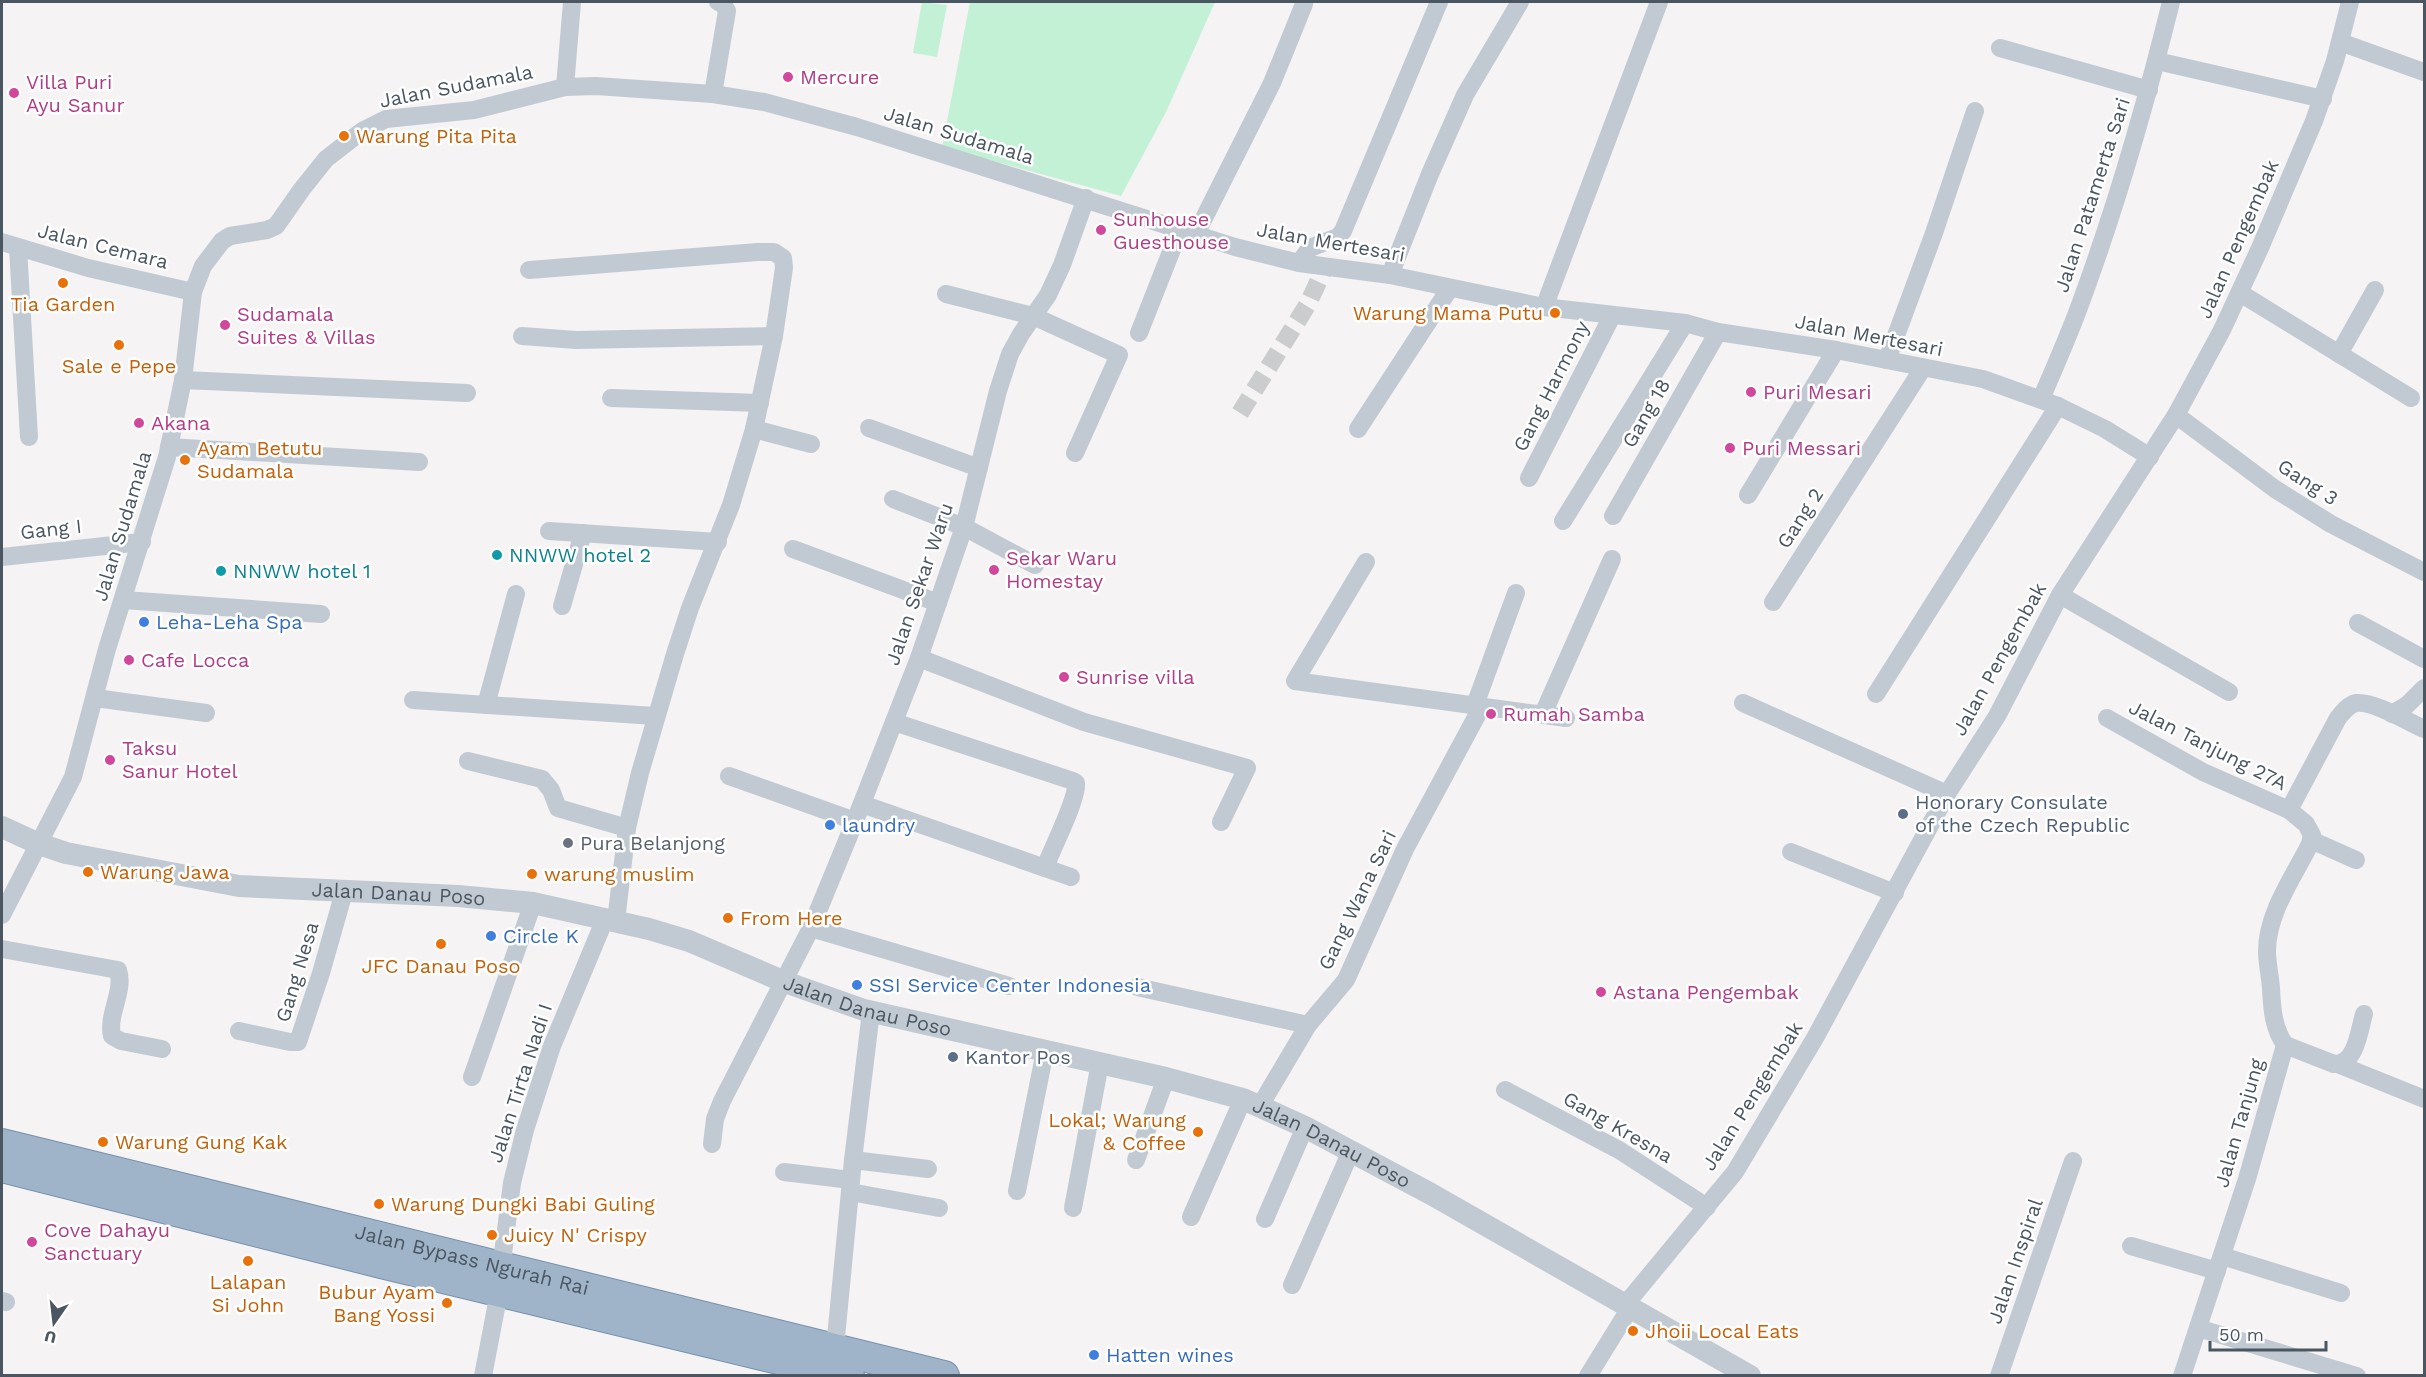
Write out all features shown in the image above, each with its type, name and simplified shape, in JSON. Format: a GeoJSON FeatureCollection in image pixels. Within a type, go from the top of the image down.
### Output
{"type":"FeatureCollection","features":[{"type":"Feature","properties":{"kind":"highway","name":"Jalan Bypass Ngurah Rai"},"geometry":{"type":"LineString","coordinates":[[2,1144],[499,1280],[836,1367],[945,1376]]}},
{"type":"Feature","properties":{"kind":"highway","name":"Jalan Bypass Ngurah Rai"},"geometry":{"type":"LineString","coordinates":[[2,1167],[499,1280]]}},
{"type":"Feature","properties":{"kind":"street"},"geometry":{"type":"LineString","coordinates":[[565,87],[572,2]]}},
{"type":"Feature","properties":{"kind":"street"},"geometry":{"type":"LineString","coordinates":[[713,94],[728,11],[723,4],[718,2]]}},
{"type":"Feature","properties":{"kind":"street"},"geometry":{"type":"LineString","coordinates":[[1299,262],[1310,248],[1338,237],[1343,231],[1439,2]]}},
{"type":"Feature","properties":{"kind":"street"},"geometry":{"type":"LineString","coordinates":[[1390,275],[1430,174],[1466,95],[1520,2]]}},
{"type":"Feature","properties":{"kind":"street"},"geometry":{"type":"LineString","coordinates":[[1563,309],[1548,297],[1659,2]]}},
{"type":"Feature","properties":{"kind":"street","name":"Jalan Patamerta Sari"},"geometry":{"type":"LineString","coordinates":[[1876,694],[2050,402],[2149,90],[2172,2]]}},
{"type":"Feature","properties":{"kind":"street","name":"Jalan Pengembak"},"geometry":{"type":"LineString","coordinates":[[1588,1376],[1628,1306],[1735,1172],[1815,1038],[1947,794],[1997,716],[2060,595],[2176,415],[2240,293],[2323,99],[2350,2]]}},
{"type":"Feature","properties":{"kind":"street"},"geometry":{"type":"LineString","coordinates":[[1139,333],[1188,231],[1272,82],[1304,4]]}},
{"type":"Feature","properties":{"kind":"street"},"geometry":{"type":"LineString","coordinates":[[2340,42],[2424,72]]}},
{"type":"Feature","properties":{"kind":"street"},"geometry":{"type":"LineString","coordinates":[[2000,48],[2149,90]]}},
{"type":"Feature","properties":{"kind":"street"},"geometry":{"type":"LineString","coordinates":[[2157,61],[2323,99]]}},
{"type":"Feature","properties":{"kind":"street","name":"Jalan Sudamala"},"geometry":{"type":"LineString","coordinates":[[2,915],[73,777],[107,649],[170,447],[183,380],[193,292],[203,266],[222,241],[230,236],[267,230],[276,226],[326,159],[362,131],[386,119],[474,110],[565,87],[596,86],[713,94],[803,111],[1086,198]]}},
{"type":"Feature","properties":{"kind":"street"},"geometry":{"type":"LineString","coordinates":[[1887,360],[1934,233],[1975,111]]}},
{"type":"Feature","properties":{"kind":"street","name":"Jalan Mertesari"},"geometry":{"type":"LineString","coordinates":[[1086,198],[1235,247],[1299,262],[1390,275],[1563,309],[1685,323],[1718,332],[1836,350],[1983,379],[2050,402],[2105,429],[2150,457]]}},
{"type":"Feature","properties":{"kind":"street","name":"Jalan Sekar Waru"},"geometry":{"type":"LineString","coordinates":[[712,1144],[715,1119],[722,1101],[812,928],[862,804],[919,658],[964,527],[998,391],[1010,354],[1048,295],[1062,265],[1086,198]]}},
{"type":"Feature","properties":{"kind":"street"},"geometry":{"type":"LineString","coordinates":[[10,245],[29,437]]}},
{"type":"Feature","properties":{"kind":"street","name":"Jalan Cemara"},"geometry":{"type":"LineString","coordinates":[[10,245],[88,268],[193,292]]}},
{"type":"Feature","properties":{"kind":"street","name":"Jalan Tirta Nadi I"},"geometry":{"type":"LineString","coordinates":[[483,1376],[512,1183],[525,1130],[552,1046],[610,920],[627,828],[655,716],[690,608],[718,542],[754,429],[774,336],[784,268],[783,258],[774,252],[529,270]]}},
{"type":"Feature","properties":{"kind":"street"},"geometry":{"type":"LineString","coordinates":[[1358,429],[1450,288]]}},
{"type":"Feature","properties":{"kind":"street"},"geometry":{"type":"LineString","coordinates":[[2339,354],[2375,290]]}},
{"type":"Feature","properties":{"kind":"street"},"geometry":{"type":"LineString","coordinates":[[2240,293],[2411,398]]}},
{"type":"Feature","properties":{"kind":"street"},"geometry":{"type":"LineString","coordinates":[[946,294],[1033,316],[1119,355],[1075,453]]}},
{"type":"Feature","properties":{"kind":"street","name":"Jalan Mertesari"},"geometry":{"type":"LineString","coordinates":[[1502,298],[1536,294],[1548,297]]}},
{"type":"Feature","properties":{"kind":"street","name":"Gang Harmony"},"geometry":{"type":"LineString","coordinates":[[1529,478],[1612,316]]}},
{"type":"Feature","properties":{"kind":"street"},"geometry":{"type":"LineString","coordinates":[[1563,521],[1685,323]]}},
{"type":"Feature","properties":{"kind":"street","name":"Gang 18"},"geometry":{"type":"LineString","coordinates":[[1613,516],[1718,332]]}},
{"type":"Feature","properties":{"kind":"street"},"geometry":{"type":"LineString","coordinates":[[522,336],[576,340],[774,336]]}},
{"type":"Feature","properties":{"kind":"street"},"geometry":{"type":"LineString","coordinates":[[1748,495],[1836,350]]}},
{"type":"Feature","properties":{"kind":"street","name":"Gang 2"},"geometry":{"type":"LineString","coordinates":[[1773,602],[1923,368]]}},
{"type":"Feature","properties":{"kind":"street"},"geometry":{"type":"LineString","coordinates":[[183,380],[467,393]]}},
{"type":"Feature","properties":{"kind":"street"},"geometry":{"type":"LineString","coordinates":[[611,398],[760,403]]}},
{"type":"Feature","properties":{"kind":"street","name":"Gang 3"},"geometry":{"type":"LineString","coordinates":[[2176,415],[2275,489],[2331,524],[2424,572]]}},
{"type":"Feature","properties":{"kind":"street"},"geometry":{"type":"LineString","coordinates":[[869,428],[979,468]]}},
{"type":"Feature","properties":{"kind":"street"},"geometry":{"type":"LineString","coordinates":[[754,429],[811,444]]}},
{"type":"Feature","properties":{"kind":"street"},"geometry":{"type":"LineString","coordinates":[[170,447],[419,462]]}},
{"type":"Feature","properties":{"kind":"street"},"geometry":{"type":"LineString","coordinates":[[893,499],[964,527],[1035,565]]}},
{"type":"Feature","properties":{"kind":"street"},"geometry":{"type":"LineString","coordinates":[[549,531],[718,542]]}},
{"type":"Feature","properties":{"kind":"street"},"geometry":{"type":"LineString","coordinates":[[562,606],[584,533]]}},
{"type":"Feature","properties":{"kind":"street","name":"Gang I"},"geometry":{"type":"LineString","coordinates":[[2,557],[142,542]]}},
{"type":"Feature","properties":{"kind":"street"},"geometry":{"type":"LineString","coordinates":[[793,549],[938,603]]}},
{"type":"Feature","properties":{"kind":"street"},"geometry":{"type":"LineString","coordinates":[[1543,714],[1612,559]]}},
{"type":"Feature","properties":{"kind":"street"},"geometry":{"type":"LineString","coordinates":[[1366,562],[1295,681],[1566,718]]}},
{"type":"Feature","properties":{"kind":"street","name":"Gang Wana Sari"},"geometry":{"type":"LineString","coordinates":[[1191,1217],[1251,1102],[1308,1025],[1346,980],[1405,849],[1479,705],[1516,593]]}},
{"type":"Feature","properties":{"kind":"street"},"geometry":{"type":"LineString","coordinates":[[486,705],[516,594]]}},
{"type":"Feature","properties":{"kind":"street"},"geometry":{"type":"LineString","coordinates":[[2060,595],[2229,692]]}},
{"type":"Feature","properties":{"kind":"street"},"geometry":{"type":"LineString","coordinates":[[124,600],[321,614]]}},
{"type":"Feature","properties":{"kind":"street"},"geometry":{"type":"LineString","coordinates":[[2358,623],[2424,659]]}},
{"type":"Feature","properties":{"kind":"street"},"geometry":{"type":"LineString","coordinates":[[919,658],[1084,722],[1247,768],[1221,822]]}},
{"type":"Feature","properties":{"kind":"street"},"geometry":{"type":"LineString","coordinates":[[2392,714],[2407,705],[2424,688]]}},
{"type":"Feature","properties":{"kind":"street"},"geometry":{"type":"LineString","coordinates":[[95,698],[206,713]]}},
{"type":"Feature","properties":{"kind":"street"},"geometry":{"type":"LineString","coordinates":[[413,700],[655,716]]}},
{"type":"Feature","properties":{"kind":"street"},"geometry":{"type":"LineString","coordinates":[[1743,703],[1947,794]]}},
{"type":"Feature","properties":{"kind":"street"},"geometry":{"type":"LineString","coordinates":[[2356,860],[2311,840],[2312,835],[2306,824],[2289,810],[2338,718],[2347,707],[2356,703],[2366,704],[2424,729]]}},
{"type":"Feature","properties":{"kind":"street","name":"Jalan Tanjung 27A"},"geometry":{"type":"LineString","coordinates":[[2107,718],[2203,772],[2289,810]]}},
{"type":"Feature","properties":{"kind":"street"},"geometry":{"type":"LineString","coordinates":[[894,722],[1076,783],[1070,808],[1045,868]]}},
{"type":"Feature","properties":{"kind":"street"},"geometry":{"type":"LineString","coordinates":[[468,761],[542,779],[551,790],[558,808],[627,828]]}},
{"type":"Feature","properties":{"kind":"street"},"geometry":{"type":"LineString","coordinates":[[729,776],[855,821]]}},
{"type":"Feature","properties":{"kind":"street"},"geometry":{"type":"LineString","coordinates":[[862,804],[1071,877]]}},
{"type":"Feature","properties":{"kind":"street","name":"Jalan Danau Poso"},"geometry":{"type":"LineString","coordinates":[[2,827],[39,844],[103,862],[239,886],[458,896],[533,903],[689,941],[785,982],[871,1012],[1166,1078],[1251,1102],[1305,1127],[1431,1194],[1750,1376]]}},
{"type":"Feature","properties":{"kind":"street","name":"Jalan Tanjung"},"geometry":{"type":"LineString","coordinates":[[2182,1376],[2247,1179],[2285,1045],[2277,1033],[2273,1017],[2266,951],[2269,933],[2282,897],[2311,840]]}},
{"type":"Feature","properties":{"kind":"street"},"geometry":{"type":"LineString","coordinates":[[1791,852],[1895,893]]}},
{"type":"Feature","properties":{"kind":"street","name":"Gang Nesa"},"geometry":{"type":"LineString","coordinates":[[239,1031],[290,1042],[298,1041],[321,973],[344,892]]}},
{"type":"Feature","properties":{"kind":"street"},"geometry":{"type":"LineString","coordinates":[[472,1077],[533,903]]}},
{"type":"Feature","properties":{"kind":"street"},"geometry":{"type":"LineString","coordinates":[[812,928],[1009,986]]}},
{"type":"Feature","properties":{"kind":"street"},"geometry":{"type":"LineString","coordinates":[[2,949],[118,970],[120,978],[110,1026],[112,1036],[121,1041],[162,1049]]}},
{"type":"Feature","properties":{"kind":"street"},"geometry":{"type":"LineString","coordinates":[[1137,987],[1308,1025]]}},
{"type":"Feature","properties":{"kind":"street"},"geometry":{"type":"LineString","coordinates":[[836,1367],[853,1160],[871,1012]]}},
{"type":"Feature","properties":{"kind":"street"},"geometry":{"type":"LineString","coordinates":[[2340,1065],[2350,1057],[2364,1014]]}},
{"type":"Feature","properties":{"kind":"street"},"geometry":{"type":"LineString","coordinates":[[2285,1045],[2424,1099]]}},
{"type":"Feature","properties":{"kind":"street"},"geometry":{"type":"LineString","coordinates":[[1017,1191],[1045,1051]]}},
{"type":"Feature","properties":{"kind":"street"},"geometry":{"type":"LineString","coordinates":[[1072,1208],[1100,1063]]}},
{"type":"Feature","properties":{"kind":"street"},"geometry":{"type":"LineString","coordinates":[[1136,1160],[1166,1078]]}},
{"type":"Feature","properties":{"kind":"street","name":"Gang Kresna"},"geometry":{"type":"LineString","coordinates":[[1505,1090],[1619,1150],[1707,1207]]}},
{"type":"Feature","properties":{"kind":"street"},"geometry":{"type":"LineString","coordinates":[[1265,1219],[1305,1127]]}},
{"type":"Feature","properties":{"kind":"street"},"geometry":{"type":"LineString","coordinates":[[1292,1286],[1351,1151]]}},
{"type":"Feature","properties":{"kind":"street"},"geometry":{"type":"LineString","coordinates":[[853,1160],[928,1169]]}},
{"type":"Feature","properties":{"kind":"street","name":"Jalan Inspiral"},"geometry":{"type":"LineString","coordinates":[[1999,1376],[2073,1161]]}},
{"type":"Feature","properties":{"kind":"street"},"geometry":{"type":"LineString","coordinates":[[784,1172],[939,1208]]}},
{"type":"Feature","properties":{"kind":"street"},"geometry":{"type":"LineString","coordinates":[[2131,1246],[2342,1293]]}},
{"type":"Feature","properties":{"kind":"street"},"geometry":{"type":"LineString","coordinates":[[2198,1328],[2357,1376]]}},
{"type":"Feature","properties":{"kind":"green space"},"geometry":{"type":"Polygon","coordinates":[[[922,2],[947,5],[937,57],[913,53],[922,2]]]}},
{"type":"Feature","properties":{"kind":"green space"},"geometry":{"type":"Polygon","coordinates":[[[970,2],[1215,2],[1166,112],[1121,196],[942,147],[970,2]]]}},
{"type":"Feature","properties":{"kind":"tunnel"},"geometry":{"type":"LineString","coordinates":[[1240,413],[1308,304],[1325,267]]}},
{"type":"Feature","properties":{"kind":"place","name":"Mercure"},"geometry":{"type":"Point","coordinates":[788,77]}},
{"type":"Feature","properties":{"kind":"place","name":"Villa Puri Ayu Sanur"},"geometry":{"type":"Point","coordinates":[14,93]}},
{"type":"Feature","properties":{"kind":"place","name":"Warung Pita Pita"},"geometry":{"type":"Point","coordinates":[344,136]}},
{"type":"Feature","properties":{"kind":"place","name":"Sunhouse Guesthouse"},"geometry":{"type":"Point","coordinates":[1101,230]}},
{"type":"Feature","properties":{"kind":"place","name":"Tia Garden"},"geometry":{"type":"Point","coordinates":[63,283]}},
{"type":"Feature","properties":{"kind":"place","name":"Warung Mama Putu"},"geometry":{"type":"Point","coordinates":[1555,313]}},
{"type":"Feature","properties":{"kind":"place","name":"Sudamala Suites & Villas"},"geometry":{"type":"Point","coordinates":[225,325]}},
{"type":"Feature","properties":{"kind":"place","name":"Sale e Pepe"},"geometry":{"type":"Point","coordinates":[119,345]}},
{"type":"Feature","properties":{"kind":"place","name":"Puri Mesari"},"geometry":{"type":"Point","coordinates":[1751,392]}},
{"type":"Feature","properties":{"kind":"place","name":"Akana"},"geometry":{"type":"Point","coordinates":[139,423]}},
{"type":"Feature","properties":{"kind":"place","name":"Puri Messari"},"geometry":{"type":"Point","coordinates":[1730,448]}},
{"type":"Feature","properties":{"kind":"place","name":"Ayam Betutu Sudamala"},"geometry":{"type":"Point","coordinates":[185,460]}},
{"type":"Feature","properties":{"kind":"place","name":"NNWW hotel 2"},"geometry":{"type":"Point","coordinates":[497,555]}},
{"type":"Feature","properties":{"kind":"place","name":"Sekar Waru Homestay"},"geometry":{"type":"Point","coordinates":[994,570]}},
{"type":"Feature","properties":{"kind":"place","name":"NNWW hotel 1"},"geometry":{"type":"Point","coordinates":[221,571]}},
{"type":"Feature","properties":{"kind":"place","name":"Leha-Leha Spa"},"geometry":{"type":"Point","coordinates":[144,622]}},
{"type":"Feature","properties":{"kind":"place","name":"Cafe Locca"},"geometry":{"type":"Point","coordinates":[129,660]}},
{"type":"Feature","properties":{"kind":"place","name":"Sunrise villa"},"geometry":{"type":"Point","coordinates":[1064,677]}},
{"type":"Feature","properties":{"kind":"place","name":"Rumah Samba"},"geometry":{"type":"Point","coordinates":[1491,714]}},
{"type":"Feature","properties":{"kind":"place","name":"Taksu Sanur Hotel"},"geometry":{"type":"Point","coordinates":[110,760]}},
{"type":"Feature","properties":{"kind":"place","name":"Honorary Consulate of the Czech Republic"},"geometry":{"type":"Point","coordinates":[1903,814]}},
{"type":"Feature","properties":{"kind":"place","name":"laundry"},"geometry":{"type":"Point","coordinates":[830,825]}},
{"type":"Feature","properties":{"kind":"place","name":"Pura Belanjong"},"geometry":{"type":"Point","coordinates":[568,843]}},
{"type":"Feature","properties":{"kind":"place","name":"Warung Jawa"},"geometry":{"type":"Point","coordinates":[88,872]}},
{"type":"Feature","properties":{"kind":"place","name":"warung muslim"},"geometry":{"type":"Point","coordinates":[532,874]}},
{"type":"Feature","properties":{"kind":"place","name":"From Here"},"geometry":{"type":"Point","coordinates":[728,918]}},
{"type":"Feature","properties":{"kind":"place","name":"Circle K"},"geometry":{"type":"Point","coordinates":[491,936]}},
{"type":"Feature","properties":{"kind":"place","name":"JFC Danau Poso"},"geometry":{"type":"Point","coordinates":[441,944]}},
{"type":"Feature","properties":{"kind":"place","name":"SSI Service Center Indonesia"},"geometry":{"type":"Point","coordinates":[857,985]}},
{"type":"Feature","properties":{"kind":"place","name":"Astana Pengembak"},"geometry":{"type":"Point","coordinates":[1601,992]}},
{"type":"Feature","properties":{"kind":"place","name":"Kantor Pos"},"geometry":{"type":"Point","coordinates":[953,1057]}},
{"type":"Feature","properties":{"kind":"place","name":"Lokal; Warung & Coffee"},"geometry":{"type":"Point","coordinates":[1198,1132]}},
{"type":"Feature","properties":{"kind":"place","name":"Warung Gung Kak"},"geometry":{"type":"Point","coordinates":[103,1142]}},
{"type":"Feature","properties":{"kind":"place","name":"Warung Dungki Babi Guling"},"geometry":{"type":"Point","coordinates":[379,1204]}},
{"type":"Feature","properties":{"kind":"place","name":"Juicy N' Crispy"},"geometry":{"type":"Point","coordinates":[492,1235]}},
{"type":"Feature","properties":{"kind":"place","name":"Cove Dahayu Sanctuary"},"geometry":{"type":"Point","coordinates":[32,1242]}},
{"type":"Feature","properties":{"kind":"place","name":"Lalapan Si John"},"geometry":{"type":"Point","coordinates":[248,1261]}},
{"type":"Feature","properties":{"kind":"place","name":"Bubur Ayam Bang Yossi"},"geometry":{"type":"Point","coordinates":[447,1303]}},
{"type":"Feature","properties":{"kind":"place","name":"Jhoii Local Eats"},"geometry":{"type":"Point","coordinates":[1633,1331]}},
{"type":"Feature","properties":{"kind":"place","name":"Hatten wines"},"geometry":{"type":"Point","coordinates":[1094,1355]}}]}
